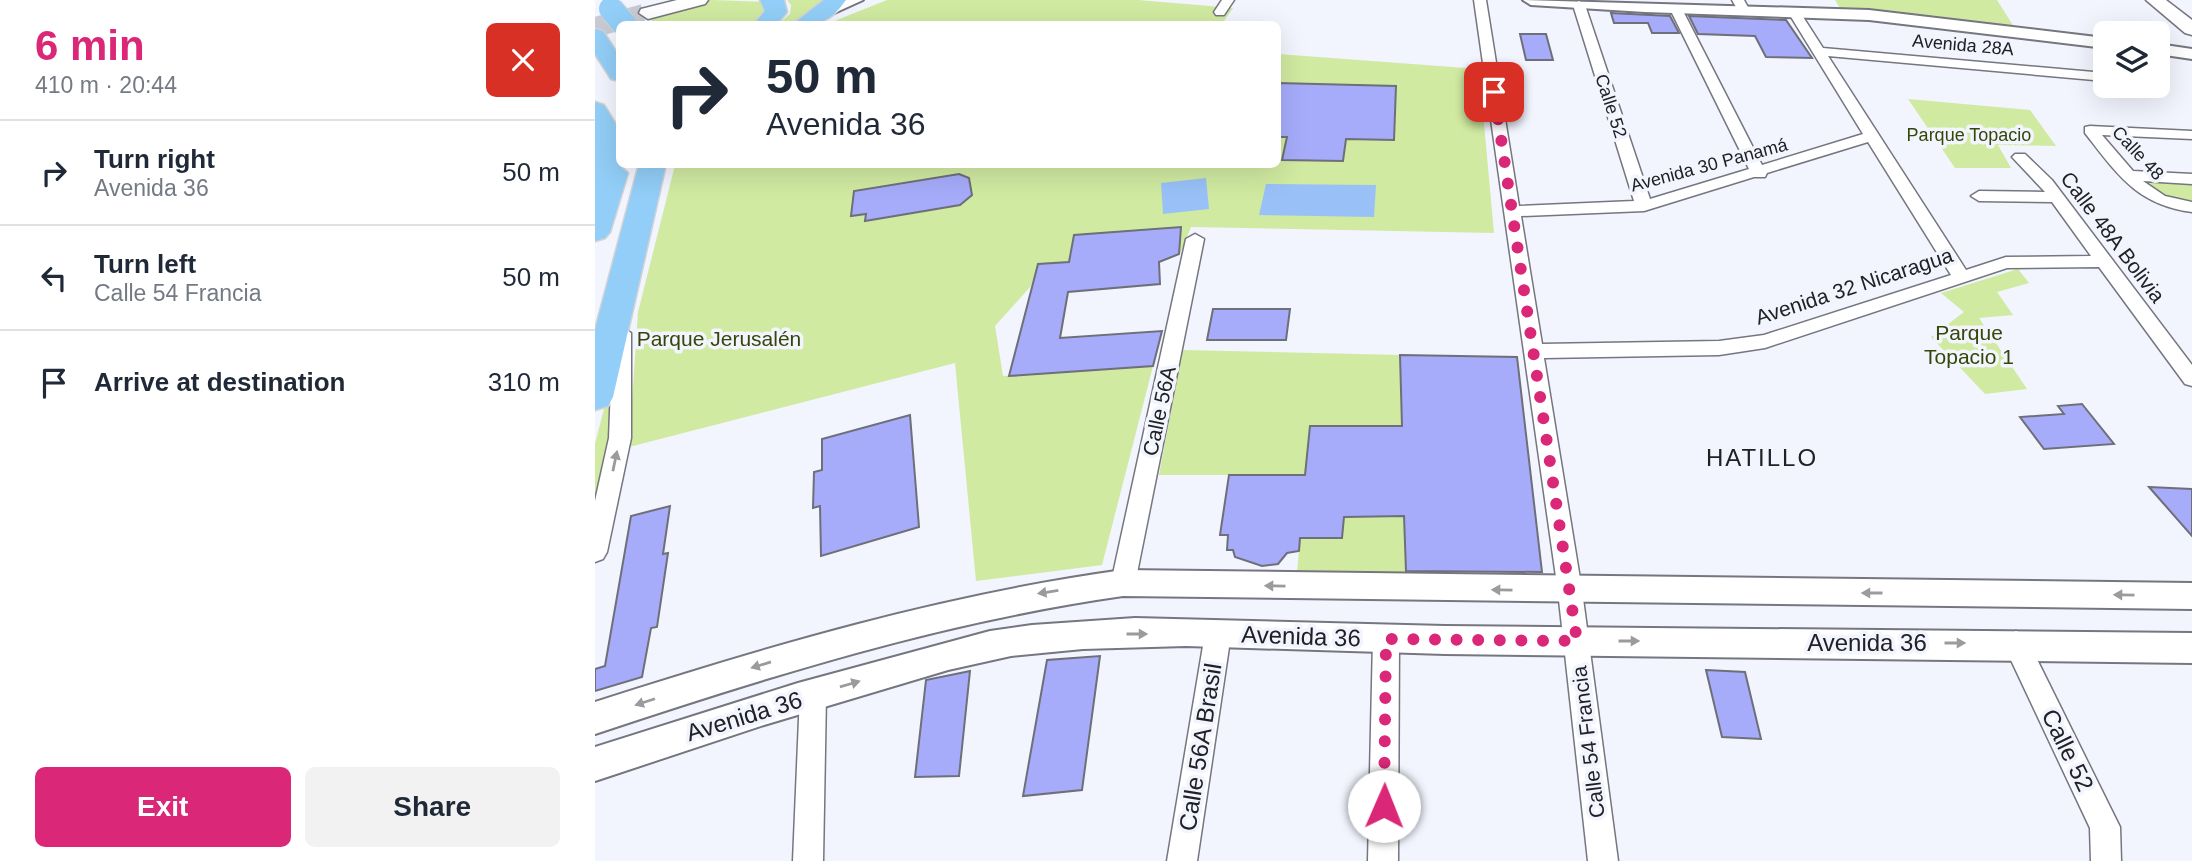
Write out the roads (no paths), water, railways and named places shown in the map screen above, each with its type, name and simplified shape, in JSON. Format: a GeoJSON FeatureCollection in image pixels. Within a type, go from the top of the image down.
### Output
{"type":"FeatureCollection","features":[{"type":"Feature","properties":{"kind":"highway"},"geometry":{"type":"LineString","coordinates":[[768,21],[776,12],[776,5],[771,0]]}},
{"type":"Feature","properties":{"kind":"highway"},"geometry":{"type":"LineString","coordinates":[[808,21],[830,6]]}},
{"type":"Feature","properties":{"kind":"highway"},"geometry":{"type":"LineString","coordinates":[[596,38],[616,69]]}},
{"type":"Feature","properties":{"kind":"highway"},"geometry":{"type":"LineString","coordinates":[[595,110],[605,129],[601,203],[595,232]]}},
{"type":"Feature","properties":{"kind":"highway"},"geometry":{"type":"LineString","coordinates":[[601,203],[616,165]]}},
{"type":"Feature","properties":{"kind":"highway"},"geometry":{"type":"LineString","coordinates":[[595,397],[652,168]]}},
{"type":"Feature","properties":{"kind":"highway"},"geometry":{"type":"LineString","coordinates":[[642,216],[660,168]]}},
{"type":"Feature","properties":{"kind":"main road"},"geometry":{"type":"LineString","coordinates":[[648,13],[699,0]]}},
{"type":"Feature","properties":{"kind":"main road"},"geometry":{"type":"LineString","coordinates":[[2155,0],[2192,29]]}},
{"type":"Feature","properties":{"kind":"street"},"geometry":{"type":"LineString","coordinates":[[830,6],[855,0]]}},
{"type":"Feature","properties":{"kind":"street"},"geometry":{"type":"LineString","coordinates":[[1220,12],[1228,0]]}},
{"type":"Feature","properties":{"kind":"street","name":"Calle 54 Francia"},"geometry":{"type":"LineString","coordinates":[[1480,0],[1510,211],[1570,591],[1603,861]]}},
{"type":"Feature","properties":{"kind":"street"},"geometry":{"type":"LineString","coordinates":[[1531,0],[1676,9],[1741,5],[1794,12],[1925,20],[2093,41]]}},
{"type":"Feature","properties":{"kind":"street","name":"Calle 52"},"geometry":{"type":"LineString","coordinates":[[1579,5],[1644,206]]}},
{"type":"Feature","properties":{"kind":"street"},"geometry":{"type":"LineString","coordinates":[[1676,9],[1759,174]]}},
{"type":"Feature","properties":{"kind":"street"},"geometry":{"type":"LineString","coordinates":[[1794,12],[1960,275]]}},
{"type":"Feature","properties":{"kind":"street","name":"Avenida 28A"},"geometry":{"type":"LineString","coordinates":[[1818,51],[2093,76]]}},
{"type":"Feature","properties":{"kind":"street"},"geometry":{"type":"LineString","coordinates":[[2170,51],[2192,54]]}},
{"type":"Feature","properties":{"kind":"street","name":"Calle 48"},"geometry":{"type":"LineString","coordinates":[[2192,135],[2090,130],[2129,176],[2160,202],[2192,207]]}},
{"type":"Feature","properties":{"kind":"street","name":"Avenida 30 Panamá"},"geometry":{"type":"LineString","coordinates":[[1510,211],[1644,206],[1759,174],[1873,136]]}},
{"type":"Feature","properties":{"kind":"street","name":"Calle 48A Bolivia"},"geometry":{"type":"LineString","coordinates":[[2020,157],[2056,197],[2192,379]]}},
{"type":"Feature","properties":{"kind":"street"},"geometry":{"type":"LineString","coordinates":[[2129,176],[2192,179]]}},
{"type":"Feature","properties":{"kind":"street"},"geometry":{"type":"LineString","coordinates":[[1979,196],[2056,197]]}},
{"type":"Feature","properties":{"kind":"street","name":"Calle 56A"},"geometry":{"type":"LineString","coordinates":[[1123,583],[1195,239]]}},
{"type":"Feature","properties":{"kind":"street","name":"Avenida 32 Nicaragua"},"geometry":{"type":"LineString","coordinates":[[1533,351],[1719,348],[1765,341],[1960,275],[2006,263],[2105,261]]}},
{"type":"Feature","properties":{"kind":"street"},"geometry":{"type":"LineString","coordinates":[[595,552],[620,438],[623,288]]}},
{"type":"Feature","properties":{"kind":"street","name":"Avenida 36"},"geometry":{"type":"LineString","coordinates":[[595,718],[808,652],[945,614],[1047,592],[1123,583],[1570,591],[2192,596]]}},
{"type":"Feature","properties":{"kind":"street","name":"Avenida 36"},"geometry":{"type":"LineString","coordinates":[[597,764],[813,695],[948,656],[1028,639],[1092,634],[1577,641],[2016,643],[2192,648]]}},
{"type":"Feature","properties":{"kind":"street","name":"Calle 56A Brasil"},"geometry":{"type":"LineString","coordinates":[[1182,861],[1218,634]]}},
{"type":"Feature","properties":{"kind":"street"},"geometry":{"type":"LineString","coordinates":[[1383,861],[1386,639]]}},
{"type":"Feature","properties":{"kind":"street","name":"Calle 52"},"geometry":{"type":"LineString","coordinates":[[2016,643],[2105,827],[2106,861]]}},
{"type":"Feature","properties":{"kind":"street"},"geometry":{"type":"LineString","coordinates":[[808,861],[813,695]]}},
{"type":"Feature","properties":{"kind":"water"},"geometry":{"type":"Polygon","coordinates":[[[1206,178],[1209,209],[1163,214],[1161,183],[1206,178]]]}},
{"type":"Feature","properties":{"kind":"water"},"geometry":{"type":"Polygon","coordinates":[[[1266,184],[1376,185],[1374,217],[1259,215],[1266,184]]]}},
{"type":"Feature","properties":{"kind":"tunnel"},"geometry":{"type":"LineString","coordinates":[[618,21],[648,13]]}},
{"type":"Feature","properties":{"kind":"tunnel"},"geometry":{"type":"LineString","coordinates":[[595,27],[616,21]]}},
{"type":"Feature","properties":{"kind":"district","name":"HATILLO"},"geometry":{"type":"Point","coordinates":[1762,457]}},
{"type":"Feature","properties":{"kind":"park label","name":"Parque Topacio"},"geometry":{"type":"Point","coordinates":[1969,135]}},
{"type":"Feature","properties":{"kind":"park label","name":"Parque Jerusalén"},"geometry":{"type":"Point","coordinates":[719,338]}},
{"type":"Feature","properties":{"kind":"park label","name":"Parque Topacio 1"},"geometry":{"type":"Point","coordinates":[1969,344]}}]}
